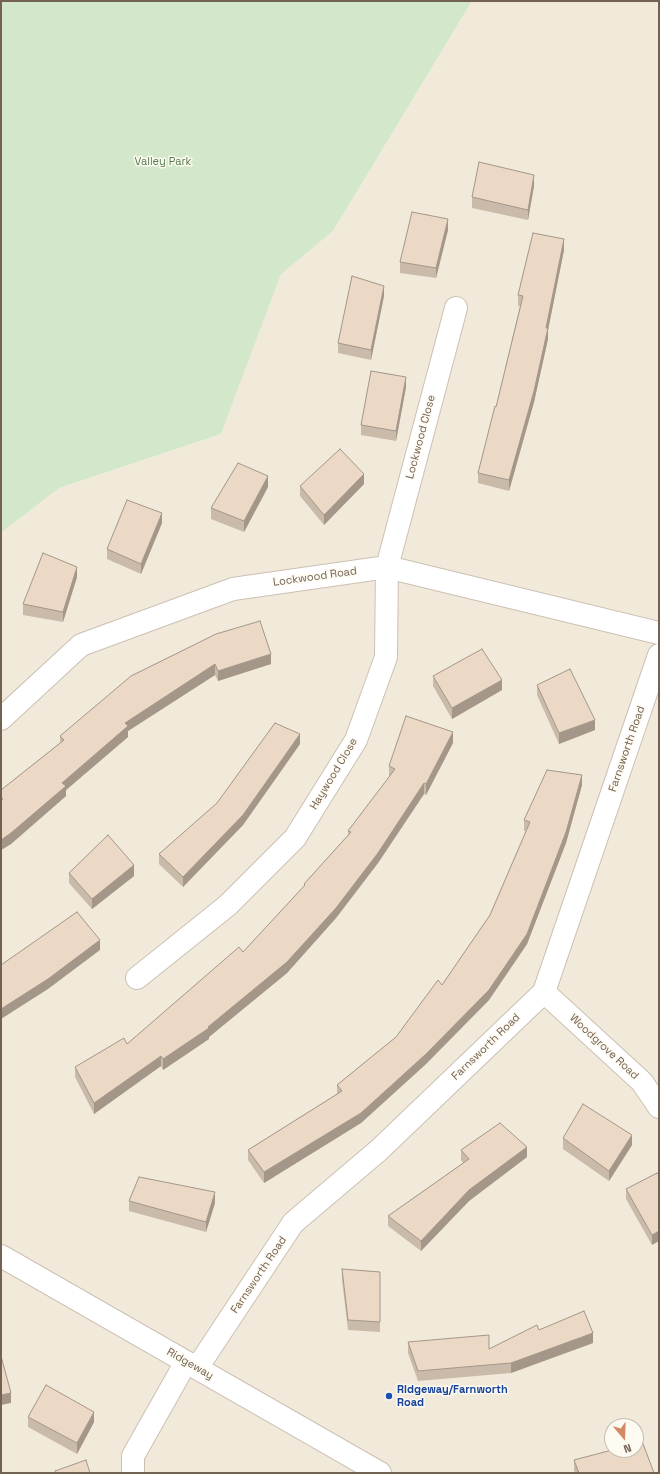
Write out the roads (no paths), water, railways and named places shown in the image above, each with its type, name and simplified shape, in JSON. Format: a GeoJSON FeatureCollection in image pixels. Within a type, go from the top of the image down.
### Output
{"type":"FeatureCollection","features":[{"type":"Feature","properties":{"kind":"street","name":"Lockwood Close"},"geometry":{"type":"LineString","coordinates":[[387,566],[456,308]]}},
{"type":"Feature","properties":{"kind":"street","name":"Lockwood Road"},"geometry":{"type":"LineString","coordinates":[[1,719],[81,645],[233,589],[387,566],[659,633]]}},
{"type":"Feature","properties":{"kind":"street","name":"Haywood Close"},"geometry":{"type":"LineString","coordinates":[[137,978],[228,905],[295,838],[356,740],[386,657],[387,566]]}},
{"type":"Feature","properties":{"kind":"street","name":"Farnsworth Road"},"geometry":{"type":"LineString","coordinates":[[133,1473],[133,1456],[192,1365],[293,1223],[379,1150],[544,992],[659,655]]}},
{"type":"Feature","properties":{"kind":"street","name":"Woodgrove Road"},"geometry":{"type":"LineString","coordinates":[[544,992],[642,1082],[659,1107]]}},
{"type":"Feature","properties":{"kind":"street","name":"Ridgeway"},"geometry":{"type":"LineString","coordinates":[[1,1256],[192,1365],[367,1470]]}},
{"type":"Feature","properties":{"kind":"place","name":"Ridgeway/Farnworth Road"},"geometry":{"type":"Point","coordinates":[389,1396]}},
{"type":"Feature","properties":{"kind":"park label","name":"Valley Park"},"geometry":{"type":"Point","coordinates":[163,162]}}]}
